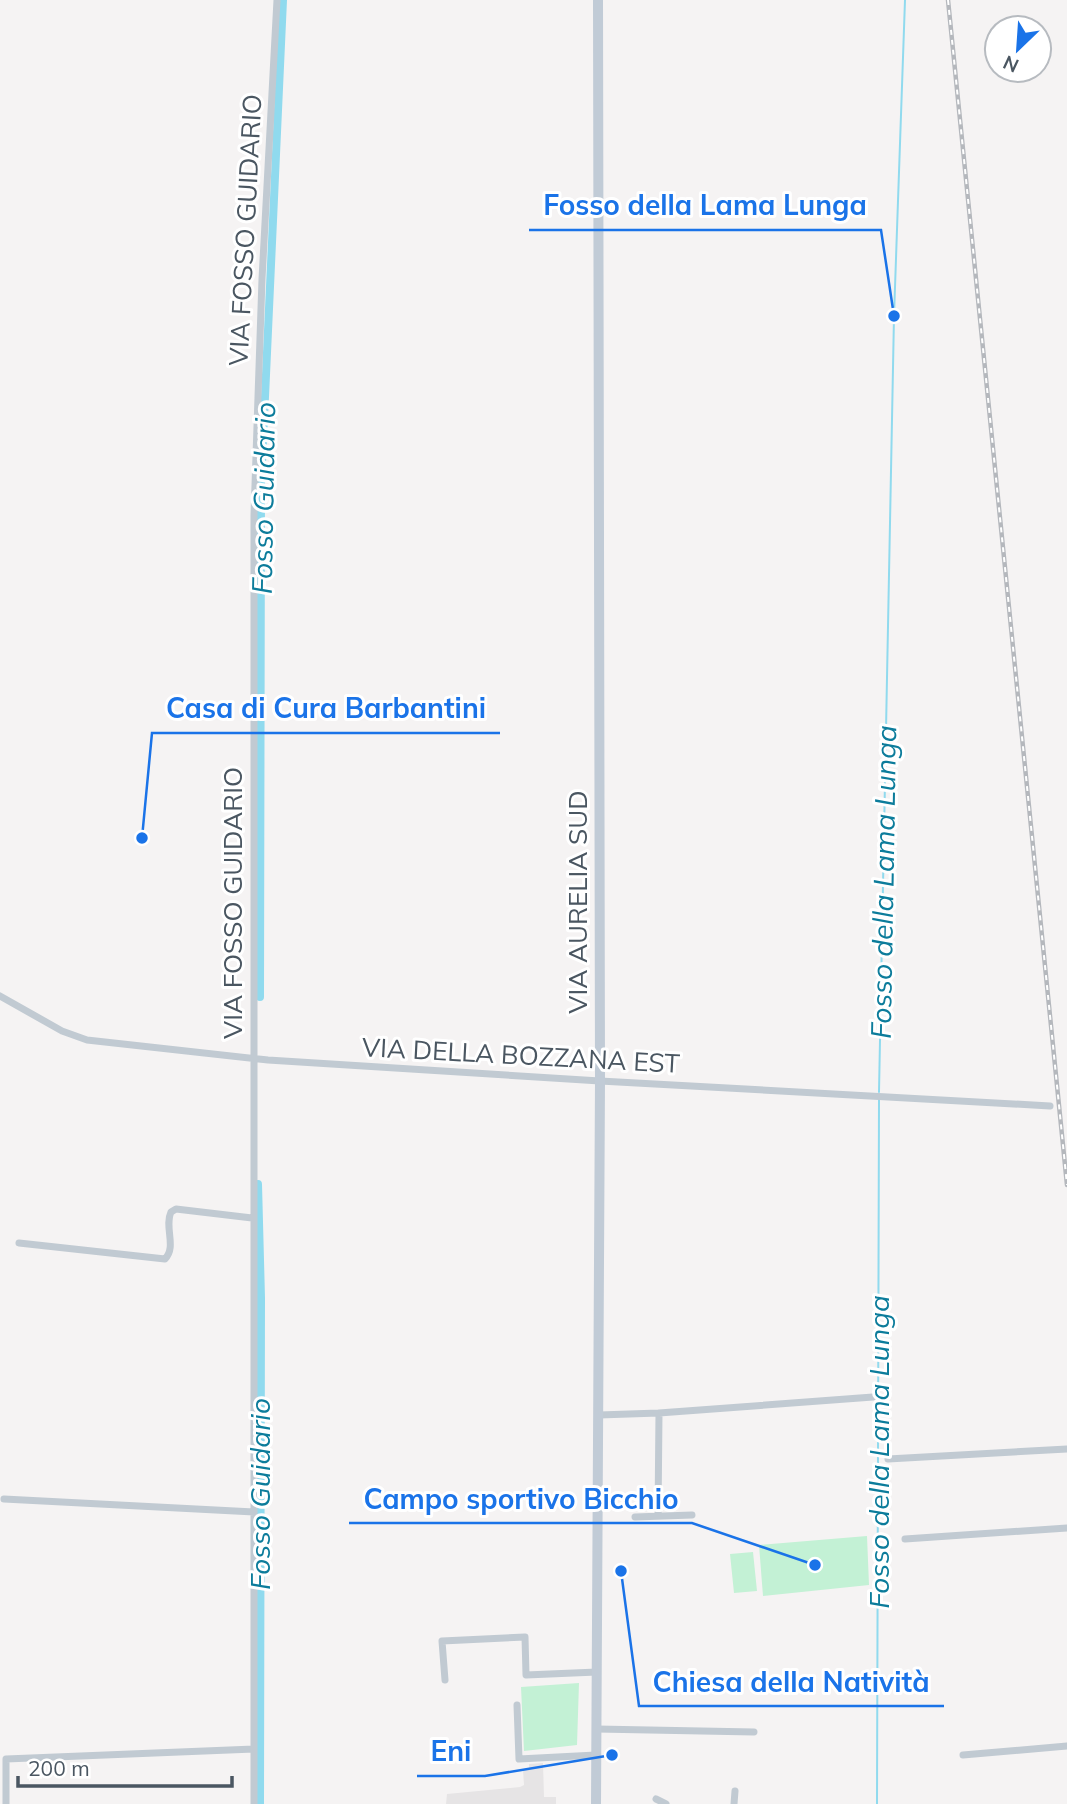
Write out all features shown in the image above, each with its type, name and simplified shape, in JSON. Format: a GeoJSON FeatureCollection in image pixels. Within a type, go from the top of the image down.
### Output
{"type":"FeatureCollection","features":[{"type":"Feature","properties":{"kind":"main road","name":"VIA AURELIA SUD"},"geometry":{"type":"LineString","coordinates":[[596,1804],[600,1081],[598,0]]}},
{"type":"Feature","properties":{"kind":"street","name":"VIA FOSSO GUIDARIO"},"geometry":{"type":"LineString","coordinates":[[254,1804],[254,515],[262,279],[277,0]]}},
{"type":"Feature","properties":{"kind":"street","name":"VIA DELLA BOZZANA EST"},"geometry":{"type":"LineString","coordinates":[[0,996],[62,1031],[87,1040],[253,1059],[1050,1106]]}},
{"type":"Feature","properties":{"kind":"street"},"geometry":{"type":"LineString","coordinates":[[19,1243],[165,1259],[170,1251],[168,1217],[176,1209],[252,1218]]}},
{"type":"Feature","properties":{"kind":"street"},"geometry":{"type":"LineString","coordinates":[[599,1415],[873,1398]]}},
{"type":"Feature","properties":{"kind":"street"},"geometry":{"type":"LineString","coordinates":[[658,1516],[659,1413]]}},
{"type":"Feature","properties":{"kind":"street"},"geometry":{"type":"LineString","coordinates":[[888,1459],[1067,1449]]}},
{"type":"Feature","properties":{"kind":"street"},"geometry":{"type":"LineString","coordinates":[[4,1499],[254,1512]]}},
{"type":"Feature","properties":{"kind":"street"},"geometry":{"type":"LineString","coordinates":[[635,1517],[692,1515]]}},
{"type":"Feature","properties":{"kind":"street"},"geometry":{"type":"LineString","coordinates":[[905,1539],[1067,1528]]}},
{"type":"Feature","properties":{"kind":"street"},"geometry":{"type":"LineString","coordinates":[[444,1680],[442,1641],[511,1637],[525,1637],[526,1675],[597,1672]]}},
{"type":"Feature","properties":{"kind":"street"},"geometry":{"type":"LineString","coordinates":[[517,1705],[519,1759],[596,1755]]}},
{"type":"Feature","properties":{"kind":"street"},"geometry":{"type":"LineString","coordinates":[[597,1728],[754,1732]]}},
{"type":"Feature","properties":{"kind":"street"},"geometry":{"type":"LineString","coordinates":[[963,1755],[1067,1746]]}},
{"type":"Feature","properties":{"kind":"street"},"geometry":{"type":"LineString","coordinates":[[6,1804],[6,1759],[254,1749]]}},
{"type":"Feature","properties":{"kind":"street"},"geometry":{"type":"LineString","coordinates":[[734,1804],[735,1791]]}},
{"type":"Feature","properties":{"kind":"street"},"geometry":{"type":"LineString","coordinates":[[656,1799],[666,1804]]}},
{"type":"Feature","properties":{"kind":"shaded area"},"geometry":{"type":"Polygon","coordinates":[[[543,1763],[544,1797],[556,1797],[556,1804],[446,1804],[447,1794],[520,1787],[524,1785],[523,1770],[529,1770],[529,1764],[543,1763]]]}},
{"type":"Feature","properties":{"kind":"green space"},"geometry":{"type":"Polygon","coordinates":[[[867,1536],[869,1585],[763,1596],[759,1545],[867,1536]]]}},
{"type":"Feature","properties":{"kind":"green space"},"geometry":{"type":"Polygon","coordinates":[[[753,1552],[757,1591],[734,1593],[730,1554],[753,1552]]]}},
{"type":"Feature","properties":{"kind":"green space"},"geometry":{"type":"Polygon","coordinates":[[[579,1683],[577,1745],[524,1751],[521,1687],[579,1683]]]}},
{"type":"Feature","properties":{"kind":"waterway","name":"Fosso Guidario"},"geometry":{"type":"LineString","coordinates":[[260,997],[261,485],[283,0]]}},
{"type":"Feature","properties":{"kind":"waterway","name":"Fosso della Lama Lunga"},"geometry":{"type":"LineString","coordinates":[[879,1092],[894,316],[905,0]]}},
{"type":"Feature","properties":{"kind":"waterway","name":"Fosso della Lama Lunga"},"geometry":{"type":"LineString","coordinates":[[877,1804],[879,1100]]}},
{"type":"Feature","properties":{"kind":"waterway","name":"Fosso Guidario"},"geometry":{"type":"LineString","coordinates":[[258,1184],[261,1298],[260,1804]]}},
{"type":"Feature","properties":{"kind":"railway"},"geometry":{"type":"LineString","coordinates":[[948,0],[1067,1185]]}},
{"type":"Feature","properties":{"kind":"place","name":"Fosso della Lama Lunga"},"geometry":{"type":"Point","coordinates":[894,316]}},
{"type":"Feature","properties":{"kind":"place","name":"Casa di Cura Barbantini"},"geometry":{"type":"Point","coordinates":[142,838]}},
{"type":"Feature","properties":{"kind":"place","name":"Campo sportivo Bicchio"},"geometry":{"type":"Point","coordinates":[815,1565]}},
{"type":"Feature","properties":{"kind":"place","name":"Chiesa della Natività"},"geometry":{"type":"Point","coordinates":[621,1571]}},
{"type":"Feature","properties":{"kind":"place","name":"Eni"},"geometry":{"type":"Point","coordinates":[612,1755]}}]}
